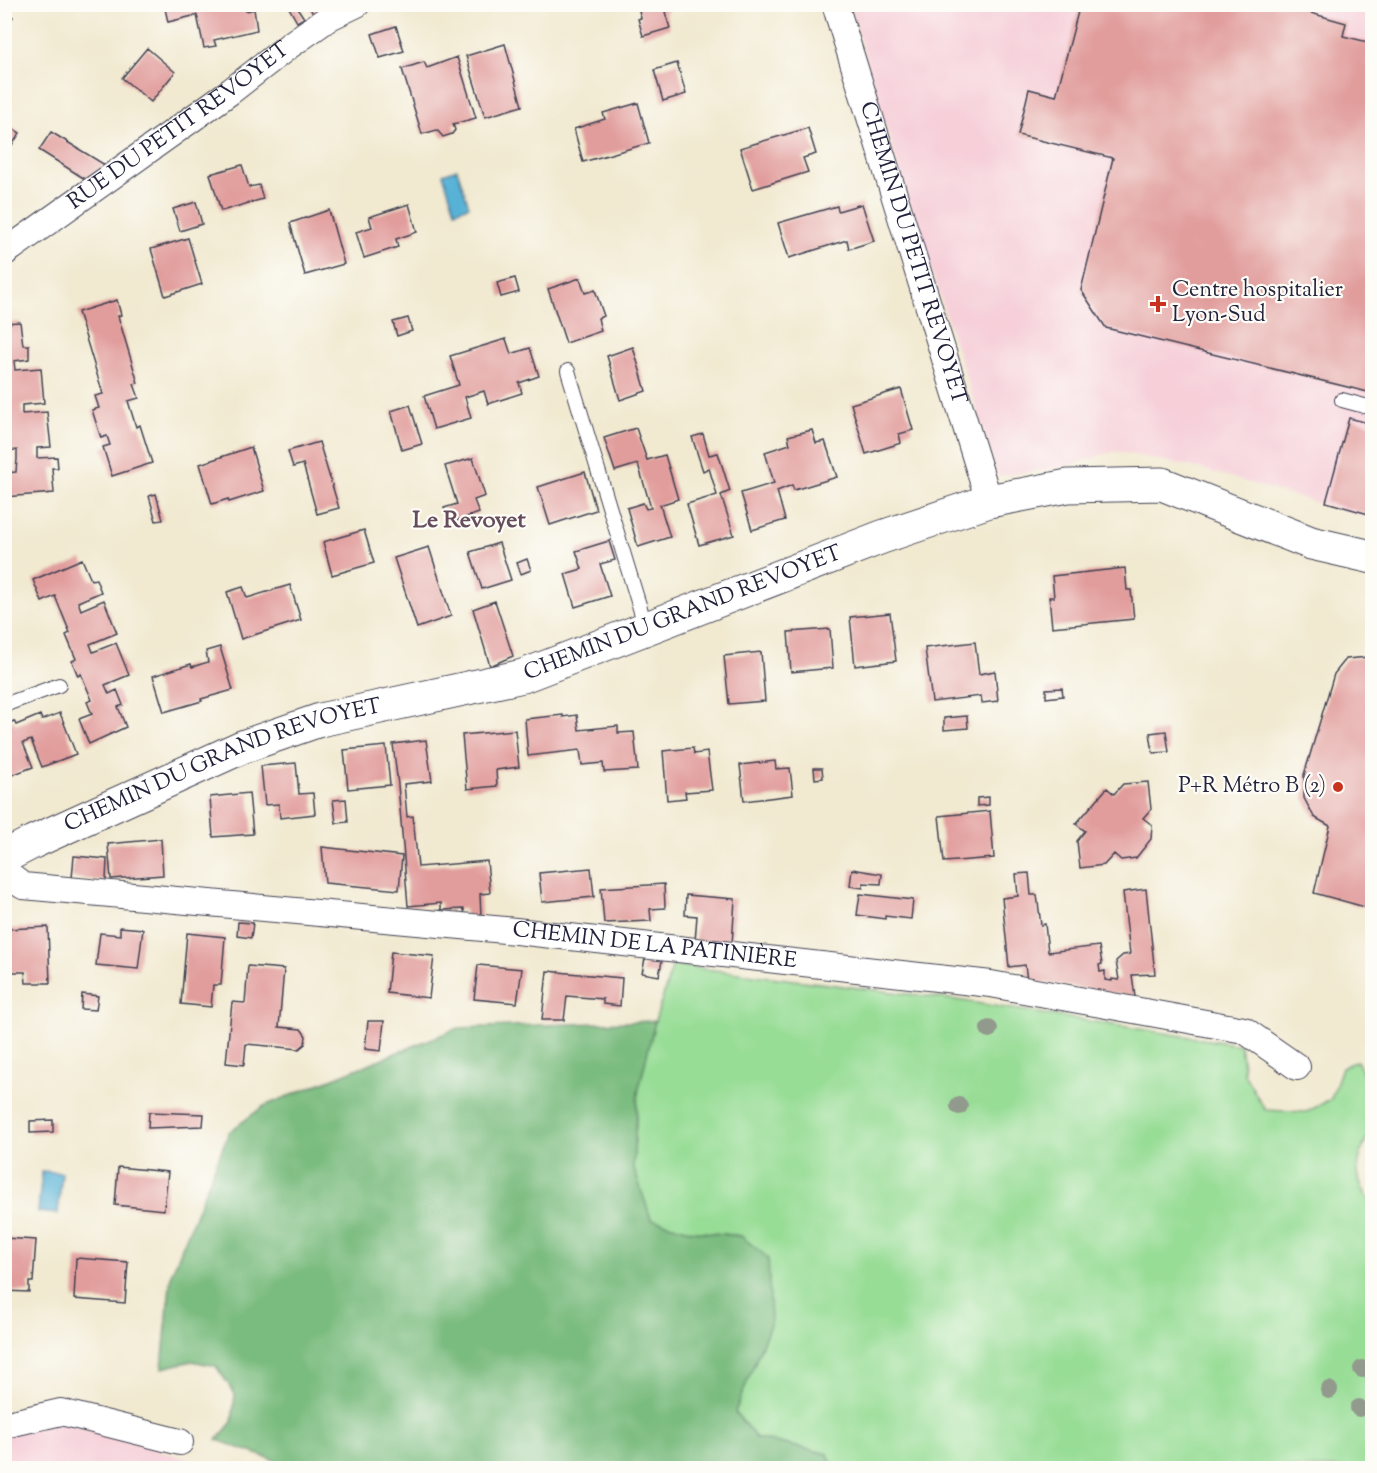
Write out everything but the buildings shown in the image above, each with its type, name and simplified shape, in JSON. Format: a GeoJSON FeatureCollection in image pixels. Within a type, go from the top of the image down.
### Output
{"type":"FeatureCollection","features":[{"type":"Feature","properties":{"kind":"street","name":"RUE DU PETIT REVOYET"},"geometry":{"type":"LineString","coordinates":[[4,253],[231,91],[290,45],[330,17],[357,4]]}},
{"type":"Feature","properties":{"kind":"street","name":"CHEMIN DU PETIT REVOYET"},"geometry":{"type":"LineString","coordinates":[[836,4],[989,501]]}},
{"type":"Feature","properties":{"kind":"street","name":"CHEMIN DU GRAND REVOYET"},"geometry":{"type":"LineString","coordinates":[[4,857],[242,747],[320,720],[523,676],[882,537],[989,501],[1068,486],[1162,484],[1311,543],[1372,558]]}},
{"type":"Feature","properties":{"kind":"street","name":"CHEMIN DE LA PATINIÈRE"},"geometry":{"type":"LineString","coordinates":[[4,872],[23,886],[504,930],[991,984],[1244,1030],[1297,1067]]}},
{"type":"Feature","properties":{"kind":"street"},"geometry":{"type":"LineString","coordinates":[[4,1425],[61,1412],[180,1442]]}},
{"type":"Feature","properties":{"kind":"lane"},"geometry":{"type":"LineString","coordinates":[[568,371],[646,628]]}},
{"type":"Feature","properties":{"kind":"lane"},"geometry":{"type":"LineString","coordinates":[[1342,400],[1372,408]]}},
{"type":"Feature","properties":{"kind":"lane"},"geometry":{"type":"LineString","coordinates":[[4,705],[59,685]]}},
{"type":"Feature","properties":{"kind":"shaded area","name":"Centre hospitalier Lyon-Sud"},"geometry":{"type":"Polygon","coordinates":[[[850,5],[1372,5],[1372,519],[1199,468],[1115,451],[1064,467],[998,476],[895,157],[850,5]]]}},
{"type":"Feature","properties":{"kind":"shaded area"},"geometry":{"type":"Polygon","coordinates":[[[61,1422],[218,1468],[5,1468],[4,1435],[61,1422]]]}},
{"type":"Feature","properties":{"kind":"green space"},"geometry":{"type":"Polygon","coordinates":[[[673,965],[957,1000],[1240,1045],[1244,1074],[1265,1110],[1307,1112],[1331,1099],[1342,1067],[1357,1061],[1368,1084],[1373,1106],[1371,1128],[1358,1167],[1362,1188],[1372,1203],[1372,1468],[833,1468],[828,1454],[756,1438],[735,1412],[771,1322],[741,1236],[693,1231],[651,1219],[633,1166],[638,1092],[655,1021],[673,965]]]}},
{"type":"Feature","properties":{"kind":"green space"},"geometry":{"type":"Polygon","coordinates":[[[655,1021],[638,1092],[633,1166],[651,1219],[693,1231],[741,1236],[768,1258],[771,1322],[735,1412],[756,1438],[828,1454],[833,1468],[296,1468],[217,1440],[232,1422],[235,1394],[216,1366],[192,1361],[162,1368],[171,1275],[229,1132],[264,1106],[458,1028],[655,1021]]]}},
{"type":"Feature","properties":{"kind":"water"},"geometry":{"type":"Polygon","coordinates":[[[457,169],[469,206],[455,211],[443,174],[457,169]]]}},
{"type":"Feature","properties":{"kind":"water"},"geometry":{"type":"Polygon","coordinates":[[[42,1171],[62,1173],[58,1214],[38,1212],[42,1171]]]}},
{"type":"Feature","properties":{"kind":"place","name":"Centre hospitalier Lyon-Sud"},"geometry":{"type":"Point","coordinates":[1158,304]}},
{"type":"Feature","properties":{"kind":"place","name":"P+R Métro B (2)"},"geometry":{"type":"Point","coordinates":[1338,787]}},
{"type":"Feature","properties":{"kind":"district","name":"Le Revoyet"},"geometry":{"type":"Point","coordinates":[469,521]}}]}
